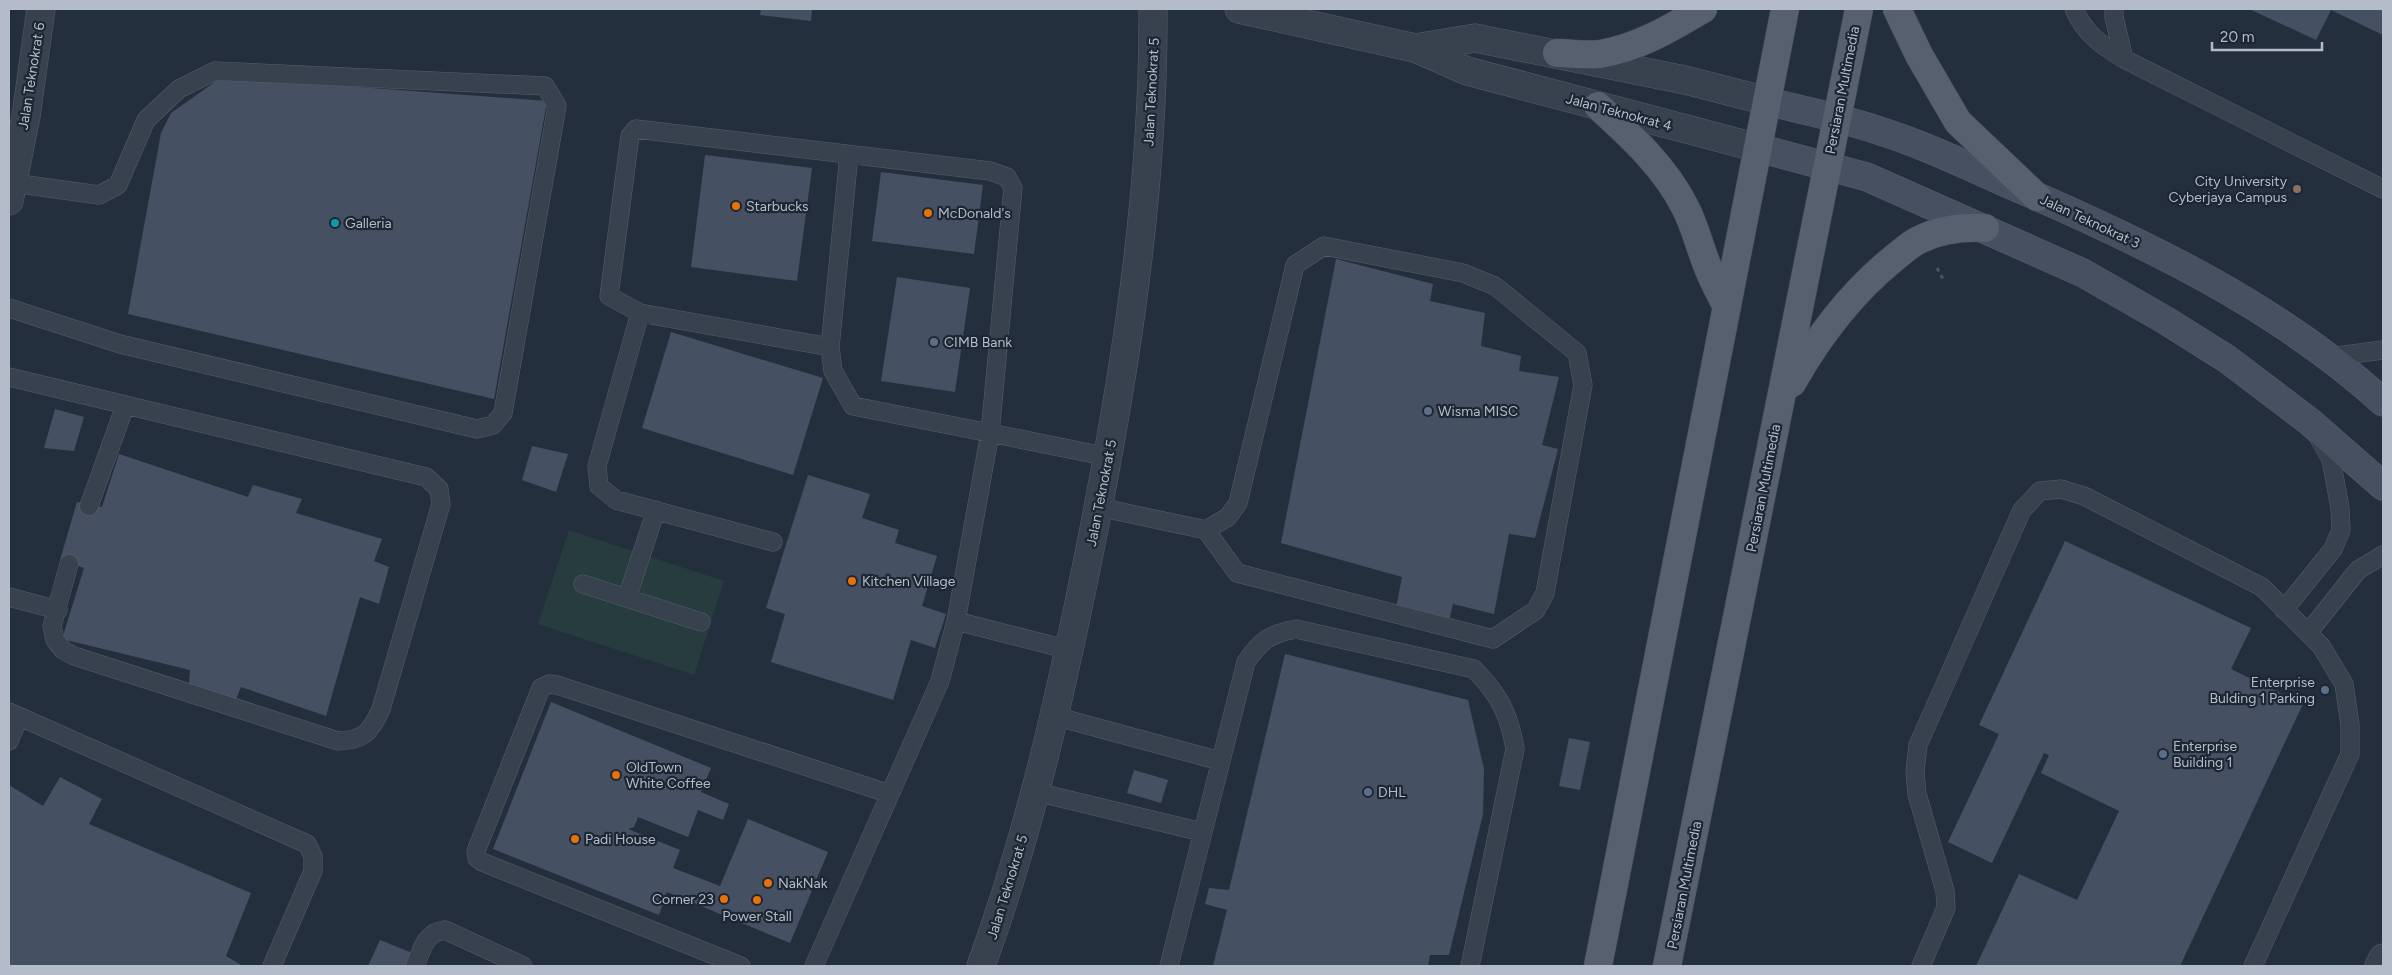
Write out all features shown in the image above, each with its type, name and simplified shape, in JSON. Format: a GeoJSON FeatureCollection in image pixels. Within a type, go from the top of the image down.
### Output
{"type":"FeatureCollection","features":[{"type":"Feature","properties":{"kind":"main road"},"geometry":{"type":"LineString","coordinates":[[1557,53],[1599,54],[1632,46],[1670,29],[1704,9]]}},
{"type":"Feature","properties":{"kind":"main road"},"geometry":{"type":"LineString","coordinates":[[1598,966],[1785,9]]}},
{"type":"Feature","properties":{"kind":"main road","name":"Persiaran Multimedia"},"geometry":{"type":"LineString","coordinates":[[1667,966],[1859,9]]}},
{"type":"Feature","properties":{"kind":"main road"},"geometry":{"type":"LineString","coordinates":[[1897,9],[1919,55],[1958,122],[2038,197]]}},
{"type":"Feature","properties":{"kind":"main road","name":"Jalan Teknokrat 3"},"geometry":{"type":"LineString","coordinates":[[1766,101],[1879,130],[1912,142],[2107,228],[2203,276],[2261,310],[2329,357],[2383,402]]}},
{"type":"Feature","properties":{"kind":"main road"},"geometry":{"type":"LineString","coordinates":[[1598,106],[1635,140],[1664,173],[1699,236],[1707,266],[1727,307]]}},
{"type":"Feature","properties":{"kind":"main road","name":"Jalan Teknokrat 4"},"geometry":{"type":"LineString","coordinates":[[1758,148],[1827,166]]}},
{"type":"Feature","properties":{"kind":"main road"},"geometry":{"type":"LineString","coordinates":[[1827,166],[1868,177],[1985,228],[2083,273],[2165,320],[2226,359],[2310,422],[2383,486]]}},
{"type":"Feature","properties":{"kind":"main road"},"geometry":{"type":"LineString","coordinates":[[1779,406],[1813,346],[1840,310],[1875,274],[1921,238],[1960,227],[1985,228]]}},
{"type":"Feature","properties":{"kind":"street","name":"Jalan Teknokrat 6"},"geometry":{"type":"LineString","coordinates":[[11,192],[41,9]]}},
{"type":"Feature","properties":{"kind":"street","name":"Jalan Teknokrat 5"},"geometry":{"type":"LineString","coordinates":[[981,966],[1003,906],[1036,792],[1070,650],[1109,457],[1146,195],[1154,55],[1153,9]]}},
{"type":"Feature","properties":{"kind":"street","name":"Jalan Teknokrat 4"},"geometry":{"type":"LineString","coordinates":[[1239,9],[1414,48],[1467,71],[1758,148]]}},
{"type":"Feature","properties":{"kind":"street","name":"Jalan Teknokrat 4"},"geometry":{"type":"LineString","coordinates":[[1414,48],[1475,38],[1685,80],[1766,101]]}},
{"type":"Feature","properties":{"kind":"street"},"geometry":{"type":"LineString","coordinates":[[2379,966],[2383,958]]}},
{"type":"Feature","properties":{"kind":"lane"},"geometry":{"type":"LineString","coordinates":[[2074,9],[2080,22],[2097,42],[2124,60],[2383,189]]}},
{"type":"Feature","properties":{"kind":"lane"},"geometry":{"type":"LineString","coordinates":[[2114,9],[2114,17],[2124,60]]}},
{"type":"Feature","properties":{"kind":"lane"},"geometry":{"type":"LineString","coordinates":[[9,308],[129,346],[478,430],[493,426],[503,413],[558,106],[545,86],[215,71],[179,88],[146,120],[118,185],[99,195],[11,192]]}},
{"type":"Feature","properties":{"kind":"lane"},"geometry":{"type":"LineString","coordinates":[[814,966],[940,681],[956,621],[990,433],[1013,188],[1007,177],[990,171],[636,129],[630,136],[609,296],[640,312],[830,347]]}},
{"type":"Feature","properties":{"kind":"lane"},"geometry":{"type":"LineString","coordinates":[[849,155],[830,347],[833,371],[853,406],[1109,457]]}},
{"type":"Feature","properties":{"kind":"lane"},"geometry":{"type":"LineString","coordinates":[[1098,507],[1206,530],[1237,572],[1493,639],[1536,610],[1545,593],[1583,385],[1576,353],[1495,286],[1463,273],[1324,246],[1295,265],[1238,503],[1228,517],[1206,530]]}},
{"type":"Feature","properties":{"kind":"lane"},"geometry":{"type":"LineString","coordinates":[[640,312],[597,466],[599,486],[616,500],[773,542]]}},
{"type":"Feature","properties":{"kind":"lane"},"geometry":{"type":"LineString","coordinates":[[2329,357],[2383,350]]}},
{"type":"Feature","properties":{"kind":"lane"},"geometry":{"type":"LineString","coordinates":[[9,377],[426,478],[439,489],[441,504],[381,709],[365,736],[353,740],[338,740],[74,656],[63,650],[55,640],[52,626],[58,610],[69,564]]}},
{"type":"Feature","properties":{"kind":"lane"},"geometry":{"type":"LineString","coordinates":[[89,506],[125,406]]}},
{"type":"Feature","properties":{"kind":"lane"},"geometry":{"type":"LineString","coordinates":[[2284,610],[2333,549],[2341,530],[2340,508],[2331,459],[2310,422]]}},
{"type":"Feature","properties":{"kind":"lane"},"geometry":{"type":"LineString","coordinates":[[1921,966],[1946,908],[1945,891],[1917,794],[1915,770],[1918,745],[2022,510],[2040,491],[2061,489],[2084,496],[2262,588],[2321,646],[2344,684],[2350,725],[2350,754],[2253,966]]}},
{"type":"Feature","properties":{"kind":"lane"},"geometry":{"type":"LineString","coordinates":[[627,598],[656,510]]}},
{"type":"Feature","properties":{"kind":"lane"},"geometry":{"type":"LineString","coordinates":[[2308,633],[2358,570],[2383,555]]}},
{"type":"Feature","properties":{"kind":"lane"},"geometry":{"type":"LineString","coordinates":[[582,584],[701,622]]}},
{"type":"Feature","properties":{"kind":"lane"},"geometry":{"type":"LineString","coordinates":[[9,597],[58,610]]}},
{"type":"Feature","properties":{"kind":"lane"},"geometry":{"type":"LineString","coordinates":[[956,621],[1070,650]]}},
{"type":"Feature","properties":{"kind":"lane"},"geometry":{"type":"LineString","coordinates":[[1169,966],[1246,662],[1257,646],[1274,634],[1296,629],[1474,669],[1490,686],[1504,707],[1511,726],[1515,749],[1470,966]]}},
{"type":"Feature","properties":{"kind":"lane"},"geometry":{"type":"LineString","coordinates":[[741,966],[665,938],[482,862],[477,858],[476,851],[542,688],[549,684],[557,685],[890,794]]}},
{"type":"Feature","properties":{"kind":"lane"},"geometry":{"type":"LineString","coordinates":[[9,741],[14,715],[307,844],[313,856],[313,871],[272,966]]}},
{"type":"Feature","properties":{"kind":"lane"},"geometry":{"type":"LineString","coordinates":[[1054,716],[1220,761]]}},
{"type":"Feature","properties":{"kind":"lane"},"geometry":{"type":"LineString","coordinates":[[1036,792],[1202,832]]}},
{"type":"Feature","properties":{"kind":"lane"},"geometry":{"type":"LineString","coordinates":[[415,966],[429,936],[436,931],[445,930],[524,966]]}},
{"type":"Feature","properties":{"kind":"green space"},"geometry":{"type":"Polygon","coordinates":[[[569,530],[724,581],[694,675],[538,624],[569,530]]]}},
{"type":"Feature","properties":{"kind":"building"},"geometry":{"type":"Polygon","coordinates":[[[761,9],[812,9],[811,21],[760,15],[761,9]]]}},
{"type":"Feature","properties":{"kind":"building"},"geometry":{"type":"Polygon","coordinates":[[[2249,9],[2383,9],[2383,35],[2331,10],[2316,40],[2249,9]]]}},
{"type":"Feature","properties":{"kind":"building","name":"Galleria"},"geometry":{"type":"Polygon","coordinates":[[[222,77],[547,101],[494,399],[128,314],[161,133],[171,113],[222,77]]]}},
{"type":"Feature","properties":{"kind":"building"},"geometry":{"type":"Polygon","coordinates":[[[705,155],[812,168],[797,281],[691,267],[705,155]]]}},
{"type":"Feature","properties":{"kind":"building","name":"McDonald's"},"geometry":{"type":"Polygon","coordinates":[[[881,172],[983,185],[974,254],[872,241],[881,172]]]}},
{"type":"Feature","properties":{"kind":"building","name":"Wisma MISC"},"geometry":{"type":"Polygon","coordinates":[[[1336,259],[1433,284],[1430,301],[1485,313],[1481,346],[1521,356],[1519,371],[1559,377],[1542,445],[1558,449],[1535,538],[1509,534],[1494,614],[1453,604],[1449,621],[1396,608],[1402,577],[1281,543],[1336,259]]]}},
{"type":"Feature","properties":{"kind":"building"},"geometry":{"type":"Polygon","coordinates":[[[897,277],[970,288],[955,392],[881,381],[897,277]]]}},
{"type":"Feature","properties":{"kind":"building"},"geometry":{"type":"Polygon","coordinates":[[[671,332],[823,378],[793,475],[642,428],[671,332]]]}},
{"type":"Feature","properties":{"kind":"building"},"geometry":{"type":"Polygon","coordinates":[[[55,409],[84,417],[74,451],[44,448],[55,409]]]}},
{"type":"Feature","properties":{"kind":"building"},"geometry":{"type":"Polygon","coordinates":[[[532,446],[568,454],[556,492],[522,480],[532,446]]]}},
{"type":"Feature","properties":{"kind":"building"},"geometry":{"type":"Polygon","coordinates":[[[119,454],[248,497],[253,485],[302,499],[296,513],[382,539],[374,561],[389,567],[379,604],[360,597],[326,716],[241,687],[236,699],[189,685],[190,670],[62,639],[84,568],[60,560],[77,502],[102,507],[119,454]]]}},
{"type":"Feature","properties":{"kind":"building","name":"Kitchen Village"},"geometry":{"type":"Polygon","coordinates":[[[808,475],[870,494],[862,518],[899,530],[895,543],[937,556],[922,606],[946,614],[935,648],[911,640],[893,700],[771,662],[785,614],[766,608],[808,475]]]}},
{"type":"Feature","properties":{"kind":"building","name":"Enterprise Building 1"},"geometry":{"type":"Polygon","coordinates":[[[2065,541],[2251,628],[2231,669],[2303,704],[2180,966],[1976,966],[2019,874],[2077,900],[2119,811],[2041,773],[2049,755],[2044,753],[1992,863],[1948,842],[1999,734],[1979,725],[2065,541]]]}},
{"type":"Feature","properties":{"kind":"building","name":"DHL"},"geometry":{"type":"Polygon","coordinates":[[[1285,654],[1468,700],[1484,769],[1483,814],[1449,955],[1430,955],[1428,966],[1213,966],[1227,910],[1205,904],[1209,888],[1229,890],[1285,654]]]}},
{"type":"Feature","properties":{"kind":"building"},"geometry":{"type":"Polygon","coordinates":[[[551,702],[711,768],[701,792],[729,804],[723,820],[698,810],[688,837],[638,817],[634,827],[628,829],[680,850],[673,868],[720,886],[748,819],[828,852],[790,943],[667,892],[659,915],[493,849],[551,702]]]}},
{"type":"Feature","properties":{"kind":"building"},"geometry":{"type":"Polygon","coordinates":[[[1569,738],[1590,742],[1580,790],[1559,786],[1569,738]]]}},
{"type":"Feature","properties":{"kind":"building"},"geometry":{"type":"Polygon","coordinates":[[[1134,770],[1168,780],[1161,803],[1127,793],[1134,770]]]}},
{"type":"Feature","properties":{"kind":"building"},"geometry":{"type":"Polygon","coordinates":[[[60,777],[102,799],[89,824],[251,893],[226,956],[243,966],[9,966],[9,785],[43,806],[60,777]]]}},
{"type":"Feature","properties":{"kind":"building"},"geometry":{"type":"Polygon","coordinates":[[[380,940],[415,954],[410,966],[368,966],[380,940]]]}},
{"type":"Feature","properties":{"kind":"place","name":"City University Cyberjaya Campus"},"geometry":{"type":"Point","coordinates":[2297,189]}},
{"type":"Feature","properties":{"kind":"place","name":"Starbucks"},"geometry":{"type":"Point","coordinates":[736,206]}},
{"type":"Feature","properties":{"kind":"place","name":"McDonald's"},"geometry":{"type":"Point","coordinates":[928,213]}},
{"type":"Feature","properties":{"kind":"place","name":"Galleria"},"geometry":{"type":"Point","coordinates":[335,223]}},
{"type":"Feature","properties":{"kind":"place","name":"CIMB Bank"},"geometry":{"type":"Point","coordinates":[934,342]}},
{"type":"Feature","properties":{"kind":"place","name":"Wisma MISC"},"geometry":{"type":"Point","coordinates":[1428,411]}},
{"type":"Feature","properties":{"kind":"place","name":"Kitchen Village"},"geometry":{"type":"Point","coordinates":[852,581]}},
{"type":"Feature","properties":{"kind":"place","name":"Enterprise Bulding 1 Parking"},"geometry":{"type":"Point","coordinates":[2325,690]}},
{"type":"Feature","properties":{"kind":"place","name":"Enterprise Building 1"},"geometry":{"type":"Point","coordinates":[2163,754]}},
{"type":"Feature","properties":{"kind":"place","name":"OldTown White Coffee"},"geometry":{"type":"Point","coordinates":[616,775]}},
{"type":"Feature","properties":{"kind":"place","name":"DHL"},"geometry":{"type":"Point","coordinates":[1368,792]}},
{"type":"Feature","properties":{"kind":"place","name":"Padi House"},"geometry":{"type":"Point","coordinates":[575,839]}},
{"type":"Feature","properties":{"kind":"place","name":"NakNak"},"geometry":{"type":"Point","coordinates":[768,883]}},
{"type":"Feature","properties":{"kind":"place","name":"Corner 23"},"geometry":{"type":"Point","coordinates":[724,899]}},
{"type":"Feature","properties":{"kind":"place","name":"Power Stall"},"geometry":{"type":"Point","coordinates":[757,900]}}]}
